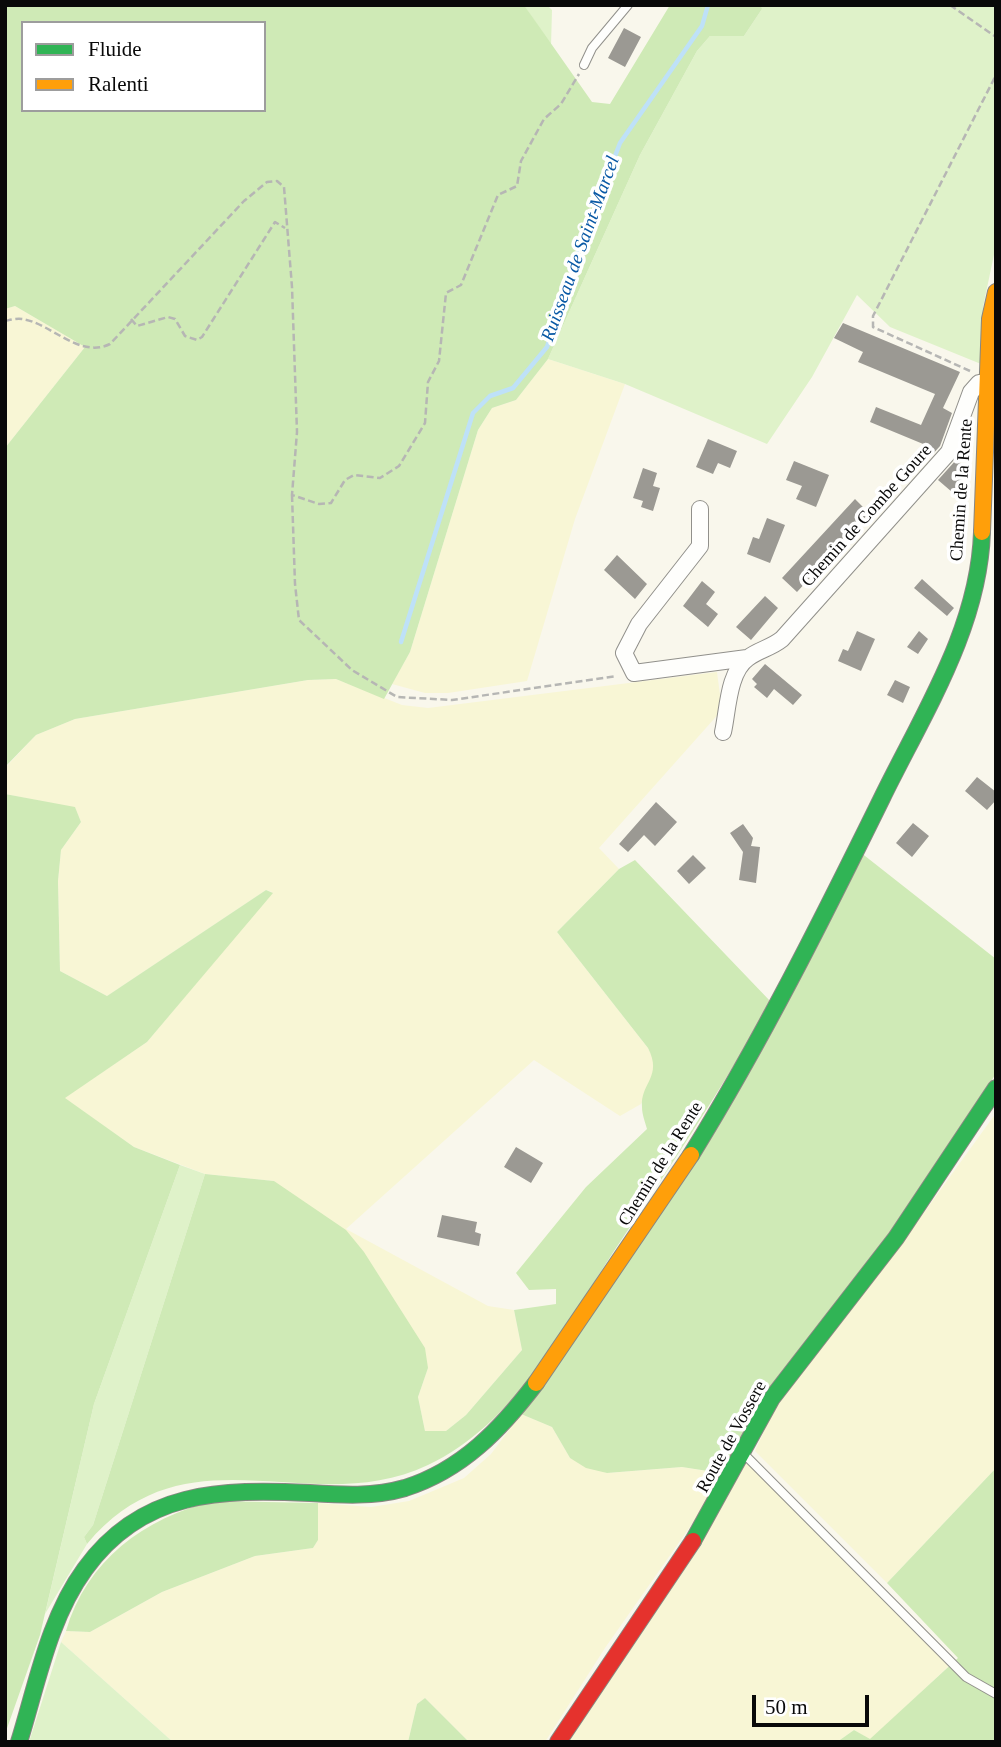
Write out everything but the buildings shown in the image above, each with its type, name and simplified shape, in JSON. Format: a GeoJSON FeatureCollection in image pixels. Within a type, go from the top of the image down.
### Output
{"type":"FeatureCollection","features":[{"type":"Feature","properties":{"kind":"street","name":"Chemin de la Rente"},"geometry":{"type":"LineString","coordinates":[[19,1742],[59,1615],[71,1590],[104,1544],[137,1518],[164,1503],[211,1492],[363,1495],[413,1486],[441,1474],[465,1458],[516,1409],[646,1226],[750,1056],[948,667],[969,610],[982,538],[990,319],[996,292]]}},
{"type":"Feature","properties":{"kind":"street","name":"Chemin de Combe Goure"},"geometry":{"type":"LineString","coordinates":[[634,673],[747,658],[769,649],[782,639],[928,479],[955,443],[971,392],[988,383]]}},
{"type":"Feature","properties":{"kind":"street"},"geometry":{"type":"LineString","coordinates":[[634,673],[624,653],[639,624],[700,546],[700,509]]}},
{"type":"Feature","properties":{"kind":"street"},"geometry":{"type":"LineString","coordinates":[[723,732],[733,681],[747,658]]}},
{"type":"Feature","properties":{"kind":"street","name":"Route de Vossere"},"geometry":{"type":"LineString","coordinates":[[558,1742],[705,1524],[772,1398],[896,1238],[996,1088]]}},
{"type":"Feature","properties":{"kind":"lane"},"geometry":{"type":"LineString","coordinates":[[584,65],[593,48],[628,5]]}},
{"type":"Feature","properties":{"kind":"lane"},"geometry":{"type":"LineString","coordinates":[[744,1454],[966,1677],[996,1694]]}},
{"type":"Feature","properties":{"kind":"path"},"geometry":{"type":"LineString","coordinates":[[950,5],[996,37]]}},
{"type":"Feature","properties":{"kind":"path"},"geometry":{"type":"LineString","coordinates":[[292,495],[319,505],[331,503],[345,480],[354,475],[380,478],[399,466],[425,422],[428,382],[439,361],[446,293],[461,285],[498,195],[517,186],[522,161],[544,119],[561,104],[584,65]]}},
{"type":"Feature","properties":{"kind":"path"},"geometry":{"type":"LineString","coordinates":[[988,383],[974,372],[873,327],[873,316],[996,75]]}},
{"type":"Feature","properties":{"kind":"path"},"geometry":{"type":"LineString","coordinates":[[5,321],[22,319],[76,344],[104,347],[110,344],[244,201],[267,182],[277,181],[284,187],[285,228],[292,287],[293,387],[297,432],[292,495],[299,620],[352,670],[397,697],[453,700],[634,673]]}},
{"type":"Feature","properties":{"kind":"path"},"geometry":{"type":"LineString","coordinates":[[131,319],[137,326],[168,317],[175,320],[185,336],[197,340],[202,338],[275,222],[285,228]]}},
{"type":"Feature","properties":{"kind":"shaded area"},"geometry":{"type":"Polygon","coordinates":[[[15,306],[85,347],[5,448],[5,309],[15,306]]]}},
{"type":"Feature","properties":{"kind":"shaded area"},"geometry":{"type":"Polygon","coordinates":[[[548,359],[625,384],[575,519],[527,681],[448,693],[425,693],[392,684],[410,652],[478,430],[492,408],[516,400],[548,359]]]}},
{"type":"Feature","properties":{"kind":"shaded area"},"geometry":{"type":"Polygon","coordinates":[[[717,672],[722,710],[599,848],[619,869],[557,932],[648,1048],[655,1062],[653,1077],[641,1104],[620,1116],[534,1060],[346,1229],[488,1306],[514,1310],[522,1350],[466,1415],[446,1431],[425,1431],[418,1397],[428,1368],[274,1181],[205,1174],[134,1147],[64,1098],[147,1042],[272,892],[266,890],[107,996],[60,971],[58,881],[61,850],[81,822],[75,808],[5,794],[5,768],[36,735],[75,719],[308,680],[336,679],[402,705],[428,708],[717,672]]]}},
{"type":"Feature","properties":{"kind":"shaded area"},"geometry":{"type":"Polygon","coordinates":[[[996,1113],[996,1468],[887,1583],[755,1451],[778,1400],[918,1221],[996,1113]]]}},
{"type":"Feature","properties":{"kind":"shaded area"},"geometry":{"type":"Polygon","coordinates":[[[521,1414],[552,1427],[570,1458],[607,1473],[682,1467],[727,1474],[605,1648],[545,1742],[469,1742],[425,1698],[417,1704],[408,1742],[173,1742],[61,1642],[66,1631],[90,1632],[162,1592],[255,1556],[313,1548],[318,1540],[318,1503],[371,1507],[409,1501],[464,1478],[491,1454],[521,1414]]]}},
{"type":"Feature","properties":{"kind":"shaded area"},"geometry":{"type":"Polygon","coordinates":[[[744,1464],[750,1464],[950,1665],[870,1740],[854,1730],[837,1742],[567,1742],[744,1464]]]}},
{"type":"Feature","properties":{"kind":"green space"},"geometry":{"type":"Polygon","coordinates":[[[5,5],[524,5],[592,102],[610,104],[670,5],[761,5],[762,9],[744,36],[710,36],[697,51],[640,155],[548,359],[516,400],[492,408],[478,430],[410,652],[384,699],[336,679],[308,680],[75,719],[36,735],[5,767],[5,448],[85,347],[15,306],[5,309],[5,5]]]}},
{"type":"Feature","properties":{"kind":"green space"},"geometry":{"type":"Polygon","coordinates":[[[524,5],[547,5],[552,10],[551,46],[524,5]]]}},
{"type":"Feature","properties":{"kind":"green space"},"geometry":{"type":"Polygon","coordinates":[[[761,5],[996,5],[996,245],[983,307],[981,364],[890,327],[857,295],[812,377],[767,444],[625,384],[548,359],[640,155],[697,51],[710,36],[744,36],[762,9],[761,5]]]}},
{"type":"Feature","properties":{"kind":"green space"},"geometry":{"type":"Polygon","coordinates":[[[5,794],[75,807],[81,822],[61,850],[58,881],[60,971],[107,996],[266,890],[273,893],[147,1042],[65,1098],[134,1147],[180,1165],[94,1404],[40,1635],[5,1734],[5,794]]]}},
{"type":"Feature","properties":{"kind":"green space"},"geometry":{"type":"Polygon","coordinates":[[[860,852],[996,959],[996,1073],[960,1135],[727,1474],[682,1467],[607,1473],[586,1468],[570,1458],[552,1427],[521,1414],[670,1201],[860,852]]]}},
{"type":"Feature","properties":{"kind":"green space"},"geometry":{"type":"Polygon","coordinates":[[[635,860],[771,1002],[696,1126],[557,1340],[513,1399],[487,1425],[459,1447],[428,1465],[384,1480],[339,1484],[208,1481],[166,1489],[126,1508],[87,1544],[84,1537],[93,1525],[205,1174],[274,1181],[346,1230],[364,1252],[425,1348],[428,1368],[418,1397],[425,1431],[446,1431],[466,1415],[522,1350],[514,1310],[556,1304],[556,1289],[529,1290],[516,1273],[586,1187],[647,1129],[642,1112],[642,1099],[653,1066],[648,1048],[557,932],[619,869],[635,860]]]}},
{"type":"Feature","properties":{"kind":"green space"},"geometry":{"type":"Polygon","coordinates":[[[180,1165],[205,1174],[93,1525],[84,1537],[87,1544],[45,1614],[94,1404],[180,1165]]]}},
{"type":"Feature","properties":{"kind":"green space"},"geometry":{"type":"Polygon","coordinates":[[[996,1468],[996,1742],[837,1742],[854,1730],[870,1739],[958,1658],[887,1583],[996,1468]]]}},
{"type":"Feature","properties":{"kind":"green space"},"geometry":{"type":"Polygon","coordinates":[[[214,1501],[318,1503],[318,1540],[313,1548],[255,1556],[162,1592],[90,1632],[66,1631],[88,1583],[122,1546],[164,1518],[214,1501]]]}},
{"type":"Feature","properties":{"kind":"green space"},"geometry":{"type":"Polygon","coordinates":[[[61,1642],[173,1742],[29,1742],[61,1642]]]}},
{"type":"Feature","properties":{"kind":"green space"},"geometry":{"type":"Polygon","coordinates":[[[425,1698],[469,1742],[408,1742],[417,1704],[425,1698]]]}},
{"type":"Feature","properties":{"kind":"waterway","name":"Ruisseau de Saint-Marcel"},"geometry":{"type":"LineString","coordinates":[[401,642],[473,413],[490,396],[513,388],[547,347],[578,253],[620,143],[702,26],[708,5]]}},
{"type":"Feature","properties":{"kind":"traffic: fast"},"geometry":{"type":"LineString","coordinates":[[691,1155],[791,979],[946,670],[971,602],[979,568],[982,532]]}},
{"type":"Feature","properties":{"kind":"traffic: fast"},"geometry":{"type":"LineString","coordinates":[[693,1541],[772,1398],[896,1238],[996,1088]]}},
{"type":"Feature","properties":{"kind":"traffic: fast"},"geometry":{"type":"LineString","coordinates":[[19,1742],[45,1652],[62,1609],[85,1569],[107,1543],[132,1523],[158,1509],[215,1494],[277,1492],[358,1495],[405,1488],[445,1470],[479,1446],[509,1416],[536,1383]]}},
{"type":"Feature","properties":{"kind":"traffic: slow"},"geometry":{"type":"LineString","coordinates":[[982,532],[990,319],[996,292]]}},
{"type":"Feature","properties":{"kind":"traffic: slow"},"geometry":{"type":"LineString","coordinates":[[536,1383],[691,1155]]}},
{"type":"Feature","properties":{"kind":"traffic: jam"},"geometry":{"type":"LineString","coordinates":[[558,1742],[693,1541]]}}]}
